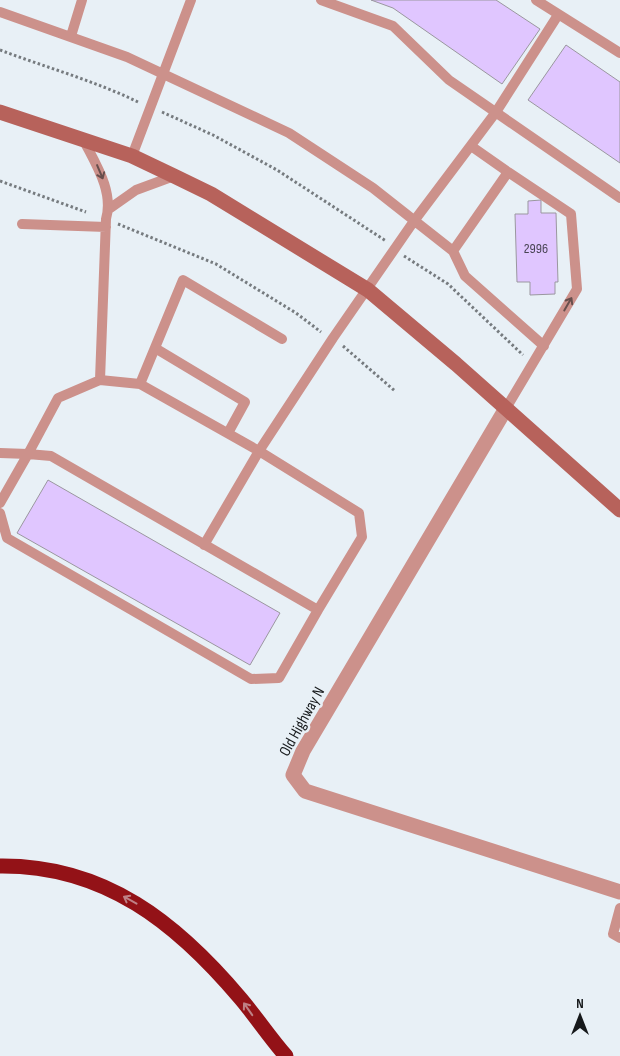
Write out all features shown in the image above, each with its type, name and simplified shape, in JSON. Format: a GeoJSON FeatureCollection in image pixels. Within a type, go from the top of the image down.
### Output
{"type":"FeatureCollection","features":[{"type":"Feature","properties":{"kind":"highway"},"geometry":{"type":"LineString","coordinates":[[0,866],[39,868],[67,874],[96,883],[147,909],[175,930],[195,949],[242,1001],[286,1056]]}},
{"type":"Feature","properties":{"kind":"main road"},"geometry":{"type":"LineString","coordinates":[[0,112],[132,156],[174,176],[211,194],[368,290],[456,364],[505,410],[620,510]]}},
{"type":"Feature","properties":{"kind":"street","name":"Old Highway N"},"geometry":{"type":"LineString","coordinates":[[505,410],[303,750],[292,775],[305,791],[620,892]]}},
{"type":"Feature","properties":{"kind":"lane"},"geometry":{"type":"LineString","coordinates":[[71,36],[82,0]]}},
{"type":"Feature","properties":{"kind":"lane"},"geometry":{"type":"LineString","coordinates":[[132,156],[191,0]]}},
{"type":"Feature","properties":{"kind":"lane"},"geometry":{"type":"LineString","coordinates":[[321,0],[393,26],[449,80],[620,198]]}},
{"type":"Feature","properties":{"kind":"lane"},"geometry":{"type":"LineString","coordinates":[[536,0],[620,53]]}},
{"type":"Feature","properties":{"kind":"lane"},"geometry":{"type":"LineString","coordinates":[[0,12],[71,36],[163,74],[289,133],[373,188],[453,251],[465,276],[544,346]]}},
{"type":"Feature","properties":{"kind":"lane"},"geometry":{"type":"LineString","coordinates":[[204,544],[259,450],[333,338],[414,221],[496,112],[558,15]]}},
{"type":"Feature","properties":{"kind":"lane"},"geometry":{"type":"LineString","coordinates":[[83,139],[103,181],[109,208],[106,223],[100,380]]}},
{"type":"Feature","properties":{"kind":"lane"},"geometry":{"type":"LineString","coordinates":[[471,146],[571,214],[577,289],[505,410]]}},
{"type":"Feature","properties":{"kind":"lane"},"geometry":{"type":"LineString","coordinates":[[453,251],[508,172]]}},
{"type":"Feature","properties":{"kind":"lane"},"geometry":{"type":"LineString","coordinates":[[109,208],[136,190],[174,176]]}},
{"type":"Feature","properties":{"kind":"lane"},"geometry":{"type":"LineString","coordinates":[[22,224],[106,223]]}},
{"type":"Feature","properties":{"kind":"lane"},"geometry":{"type":"LineString","coordinates":[[140,384],[183,280],[282,339]]}},
{"type":"Feature","properties":{"kind":"lane"},"geometry":{"type":"LineString","coordinates":[[154,348],[245,402],[228,433]]}},
{"type":"Feature","properties":{"kind":"lane"},"geometry":{"type":"LineString","coordinates":[[0,502],[58,398],[100,380],[140,384],[259,450],[358,513],[362,537],[279,678],[251,679],[7,538],[0,513]]}},
{"type":"Feature","properties":{"kind":"lane"},"geometry":{"type":"LineString","coordinates":[[0,453],[51,456],[318,610]]}},
{"type":"Feature","properties":{"kind":"lane"},"geometry":{"type":"LineString","coordinates":[[617,936],[620,908]]}},
{"type":"Feature","properties":{"kind":"path"},"geometry":{"type":"LineString","coordinates":[[0,50],[87,83],[115,90],[213,136],[277,170],[378,234],[396,249],[448,284],[534,364]]}},
{"type":"Feature","properties":{"kind":"path"},"geometry":{"type":"LineString","coordinates":[[0,181],[216,264],[333,338],[395,391]]}},
{"type":"Feature","properties":{"kind":"building"},"geometry":{"type":"Polygon","coordinates":[[[371,0],[496,0],[540,29],[502,84],[393,8],[371,0]]]}},
{"type":"Feature","properties":{"kind":"building"},"geometry":{"type":"Polygon","coordinates":[[[566,45],[620,82],[620,163],[528,100],[566,45]]]}},
{"type":"Feature","properties":{"kind":"building"},"geometry":{"type":"Polygon","coordinates":[[[541,200],[541,213],[556,213],[558,282],[555,282],[555,294],[530,295],[530,282],[517,282],[515,214],[528,214],[528,201],[541,200]]]}},
{"type":"Feature","properties":{"kind":"building"},"geometry":{"type":"Polygon","coordinates":[[[48,480],[280,613],[250,665],[17,533],[48,480]]]}}]}
